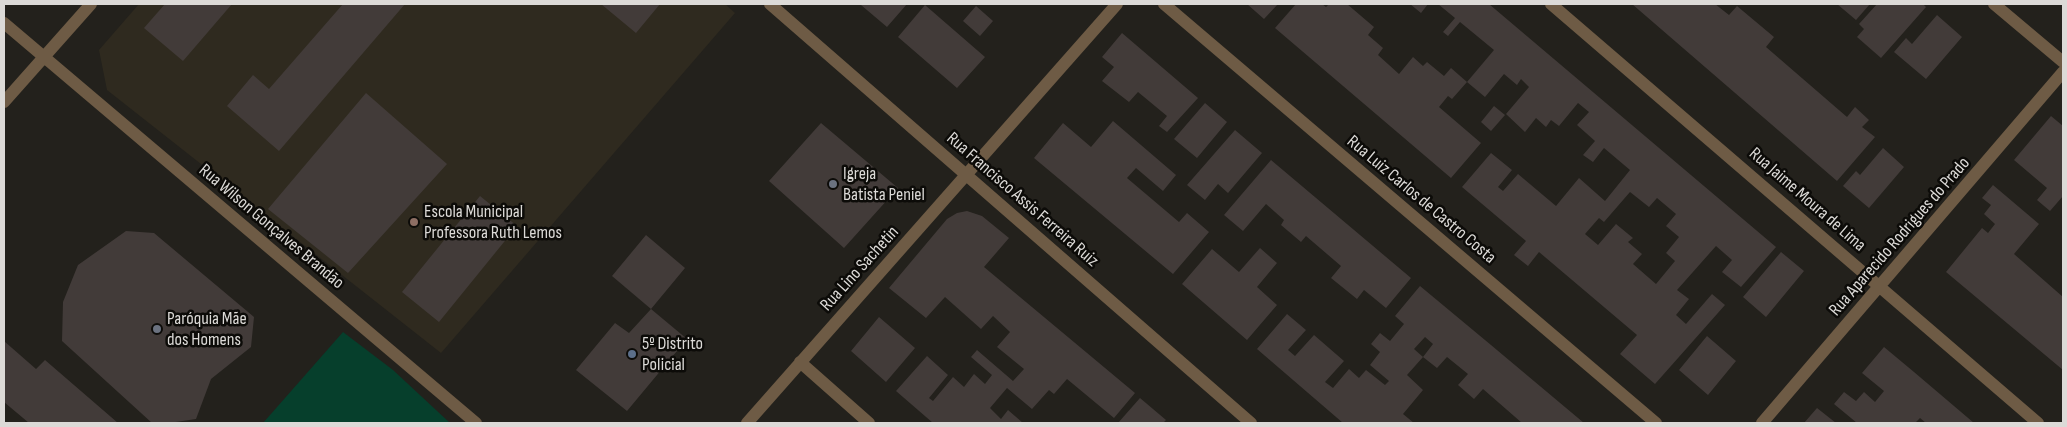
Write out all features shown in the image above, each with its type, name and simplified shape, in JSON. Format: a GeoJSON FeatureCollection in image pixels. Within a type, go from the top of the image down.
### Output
{"type":"FeatureCollection","features":[{"type":"Feature","properties":{"kind":"street"},"geometry":{"type":"LineString","coordinates":[[4,102],[90,4]]}},
{"type":"Feature","properties":{"kind":"street","name":"Rua Francisco Assis Ferreira Ruiz"},"geometry":{"type":"LineString","coordinates":[[770,4],[1251,423]]}},
{"type":"Feature","properties":{"kind":"street","name":"Rua Lino Sachetin"},"geometry":{"type":"LineString","coordinates":[[747,423],[1117,4]]}},
{"type":"Feature","properties":{"kind":"street","name":"Rua Luiz Carlos de Castro Costa"},"geometry":{"type":"LineString","coordinates":[[1164,4],[1656,423]]}},
{"type":"Feature","properties":{"kind":"street","name":"Rua Jaime Moura de Lima"},"geometry":{"type":"LineString","coordinates":[[1552,4],[2038,423]]}},
{"type":"Feature","properties":{"kind":"street"},"geometry":{"type":"LineString","coordinates":[[1994,4],[2063,62]]}},
{"type":"Feature","properties":{"kind":"street","name":"Rua Wilson Gonçalves Brandão"},"geometry":{"type":"LineString","coordinates":[[4,23],[476,423]]}},
{"type":"Feature","properties":{"kind":"street","name":"Rua Aparecido Rodrigues do Prado"},"geometry":{"type":"LineString","coordinates":[[1762,423],[2063,72]]}},
{"type":"Feature","properties":{"kind":"street"},"geometry":{"type":"LineString","coordinates":[[800,362],[869,423]]}},
{"type":"Feature","properties":{"kind":"shaded area","name":"Escola Municipal Professora Ruth Lemos"},"geometry":{"type":"Polygon","coordinates":[[[139,4],[725,4],[735,13],[441,353],[107,90],[99,50],[139,4]]]}},
{"type":"Feature","properties":{"kind":"green space"},"geometry":{"type":"Polygon","coordinates":[[[343,332],[393,370],[450,423],[263,423],[343,332]]]}},
{"type":"Feature","properties":{"kind":"building"},"geometry":{"type":"Polygon","coordinates":[[[165,4],[232,4],[183,61],[144,28],[165,4]]]}},
{"type":"Feature","properties":{"kind":"building"},"geometry":{"type":"Polygon","coordinates":[[[343,4],[405,4],[279,151],[227,106],[253,75],[269,89],[343,4]]]}},
{"type":"Feature","properties":{"kind":"building"},"geometry":{"type":"Polygon","coordinates":[[[601,4],[660,4],[636,33],[601,4]]]}},
{"type":"Feature","properties":{"kind":"building"},"geometry":{"type":"Polygon","coordinates":[[[862,4],[907,4],[887,27],[862,4]]]}},
{"type":"Feature","properties":{"kind":"building"},"geometry":{"type":"Polygon","coordinates":[[[1247,4],[1278,4],[1264,19],[1247,4]]]}},
{"type":"Feature","properties":{"kind":"building"},"geometry":{"type":"Polygon","coordinates":[[[1296,4],[1322,4],[1326,7],[1329,4],[1347,4],[1374,27],[1368,35],[1383,48],[1378,55],[1399,74],[1413,57],[1423,66],[1427,62],[1444,76],[1451,68],[1467,82],[1452,99],[1448,96],[1439,107],[1481,143],[1451,178],[1275,28],[1296,4]]]}},
{"type":"Feature","properties":{"kind":"building"},"geometry":{"type":"Polygon","coordinates":[[[1410,4],[1428,4],[1421,13],[1410,4]]]}},
{"type":"Feature","properties":{"kind":"building"},"geometry":{"type":"Polygon","coordinates":[[[1438,4],[1489,4],[1776,247],[1741,287],[1722,272],[1732,260],[1716,246],[1677,290],[1689,299],[1676,315],[1686,324],[1712,294],[1725,305],[1655,384],[1620,354],[1637,335],[1539,252],[1528,266],[1514,255],[1526,241],[1462,187],[1491,153],[1512,170],[1498,187],[1503,191],[1518,174],[1556,206],[1579,178],[1605,201],[1630,170],[1604,148],[1593,162],[1583,155],[1595,141],[1577,125],[1589,112],[1578,103],[1559,126],[1551,120],[1546,127],[1536,118],[1525,132],[1506,114],[1529,87],[1521,79],[1517,85],[1504,74],[1485,97],[1467,82],[1494,50],[1460,22],[1448,36],[1443,32],[1455,18],[1438,4]],[[1630,192],[1604,222],[1599,218],[1585,234],[1598,245],[1616,224],[1633,238],[1628,242],[1642,254],[1633,264],[1656,284],[1675,261],[1666,253],[1679,237],[1666,226],[1676,214],[1657,198],[1649,207],[1630,192]]]}},
{"type":"Feature","properties":{"kind":"building"},"geometry":{"type":"Polygon","coordinates":[[[1632,4],[1715,4],[1729,15],[1737,6],[1774,37],[1766,47],[1847,117],[1855,107],[1869,120],[1862,127],[1875,137],[1837,181],[1632,4]]]}},
{"type":"Feature","properties":{"kind":"building"},"geometry":{"type":"Polygon","coordinates":[[[1837,4],[1870,4],[1856,20],[1837,4]]]}},
{"type":"Feature","properties":{"kind":"building"},"geometry":{"type":"Polygon","coordinates":[[[1877,4],[1923,4],[1926,7],[1881,58],[1857,37],[1864,29],[1859,24],[1877,4]]]}},
{"type":"Feature","properties":{"kind":"building"},"geometry":{"type":"Polygon","coordinates":[[[925,5],[985,57],[957,88],[898,37],[925,5]]]}},
{"type":"Feature","properties":{"kind":"building"},"geometry":{"type":"Polygon","coordinates":[[[976,6],[993,21],[980,36],[963,21],[976,6]]]}},
{"type":"Feature","properties":{"kind":"building"},"geometry":{"type":"Polygon","coordinates":[[[1937,15],[1962,37],[1926,79],[1894,52],[1906,38],[1912,44],[1937,15]]]}},
{"type":"Feature","properties":{"kind":"building"},"geometry":{"type":"Polygon","coordinates":[[[1122,33],[1198,98],[1167,132],[1159,126],[1167,116],[1138,92],[1129,102],[1102,81],[1114,67],[1102,57],[1122,33]]]}},
{"type":"Feature","properties":{"kind":"building"},"geometry":{"type":"Polygon","coordinates":[[[366,93],[447,164],[348,273],[268,209],[366,93]]]}},
{"type":"Feature","properties":{"kind":"building"},"geometry":{"type":"Polygon","coordinates":[[[1205,103],[1227,122],[1197,158],[1174,139],[1205,103]]]}},
{"type":"Feature","properties":{"kind":"building"},"geometry":{"type":"Polygon","coordinates":[[[1494,106],[1505,115],[1491,131],[1481,122],[1494,106]]]}},
{"type":"Feature","properties":{"kind":"building"},"geometry":{"type":"Polygon","coordinates":[[[2051,116],[2063,126],[2063,196],[2050,211],[2037,200],[2047,188],[2014,160],[2051,116]]]}},
{"type":"Feature","properties":{"kind":"building"},"geometry":{"type":"Polygon","coordinates":[[[1113,121],[1176,175],[1163,191],[1136,168],[1127,178],[1179,222],[1187,213],[1209,232],[1173,274],[1034,158],[1063,123],[1091,147],[1113,121]]]}},
{"type":"Feature","properties":{"kind":"building","name":"Igreja Batista Peniel"},"geometry":{"type":"Polygon","coordinates":[[[821,123],[898,188],[844,248],[769,181],[821,123]]]}},
{"type":"Feature","properties":{"kind":"building"},"geometry":{"type":"Polygon","coordinates":[[[1235,130],[1262,153],[1228,193],[1218,184],[1205,200],[1187,185],[1235,130]]]}},
{"type":"Feature","properties":{"kind":"building"},"geometry":{"type":"Polygon","coordinates":[[[1883,148],[1904,167],[1869,208],[1843,186],[1856,171],[1860,175],[1883,148]]]}},
{"type":"Feature","properties":{"kind":"building"},"geometry":{"type":"Polygon","coordinates":[[[1271,160],[1411,278],[1386,308],[1364,290],[1357,299],[1331,278],[1341,266],[1306,236],[1301,242],[1281,225],[1284,220],[1266,204],[1243,231],[1224,215],[1271,160]]]}},
{"type":"Feature","properties":{"kind":"building"},"geometry":{"type":"Polygon","coordinates":[[[1993,185],[2039,224],[2014,254],[2063,297],[2063,370],[1946,272],[1982,228],[1988,233],[1995,224],[1984,214],[1991,205],[1982,198],[1993,185]]]}},
{"type":"Feature","properties":{"kind":"building"},"geometry":{"type":"Polygon","coordinates":[[[480,196],[517,226],[439,322],[402,292],[480,196]]]}},
{"type":"Feature","properties":{"kind":"building"},"geometry":{"type":"Polygon","coordinates":[[[967,211],[982,216],[1009,238],[984,267],[1135,393],[1114,418],[1067,379],[1054,394],[1049,390],[1032,409],[1007,388],[990,408],[1001,419],[1008,410],[1023,423],[933,423],[896,391],[927,356],[948,375],[929,398],[933,401],[953,377],[964,387],[974,374],[985,384],[992,375],[971,357],[977,350],[1013,381],[1024,369],[997,347],[1010,332],[993,316],[981,329],[945,297],[926,318],[889,288],[947,219],[957,213],[967,211]]]}},
{"type":"Feature","properties":{"kind":"building","name":"Paróquia Mãe dos Homens"},"geometry":{"type":"Polygon","coordinates":[[[126,231],[154,233],[254,317],[251,347],[211,379],[196,419],[169,423],[152,423],[62,341],[63,302],[78,265],[126,231]]]}},
{"type":"Feature","properties":{"kind":"building"},"geometry":{"type":"Polygon","coordinates":[[[646,235],[685,268],[651,309],[612,276],[646,235]]]}},
{"type":"Feature","properties":{"kind":"building"},"geometry":{"type":"Polygon","coordinates":[[[1260,248],[1277,263],[1257,287],[1277,305],[1247,340],[1182,284],[1212,249],[1239,272],[1260,248]]]}},
{"type":"Feature","properties":{"kind":"building"},"geometry":{"type":"Polygon","coordinates":[[[1781,252],[1804,271],[1766,317],[1743,297],[1781,252]]]}},
{"type":"Feature","properties":{"kind":"building"},"geometry":{"type":"Polygon","coordinates":[[[1420,286],[1584,423],[1522,423],[1483,389],[1474,399],[1458,385],[1468,374],[1447,357],[1437,368],[1423,357],[1407,375],[1423,390],[1403,414],[1414,423],[1343,423],[1257,349],[1287,314],[1306,330],[1288,350],[1295,356],[1314,335],[1344,361],[1325,382],[1333,388],[1349,369],[1359,378],[1366,370],[1385,385],[1389,381],[1370,365],[1380,352],[1371,344],[1380,333],[1390,341],[1404,324],[1395,316],[1420,286]],[[1425,337],[1414,349],[1423,357],[1433,344],[1425,337]]]}},
{"type":"Feature","properties":{"kind":"building","name":"5º Distrito Policial"},"geometry":{"type":"Polygon","coordinates":[[[651,309],[687,339],[627,411],[576,370],[615,323],[629,333],[651,309]]]}},
{"type":"Feature","properties":{"kind":"building"},"geometry":{"type":"Polygon","coordinates":[[[879,317],[915,348],[886,382],[851,351],[879,317]]]}},
{"type":"Feature","properties":{"kind":"building"},"geometry":{"type":"Polygon","coordinates":[[[1707,336],[1736,361],[1708,395],[1679,370],[1707,336]]]}},
{"type":"Feature","properties":{"kind":"building"},"geometry":{"type":"Polygon","coordinates":[[[4,341],[36,369],[45,360],[118,423],[29,423],[4,402],[4,341]]]}},
{"type":"Feature","properties":{"kind":"building"},"geometry":{"type":"Polygon","coordinates":[[[1884,347],[1974,423],[1926,423],[1920,418],[1915,423],[1857,423],[1834,404],[1844,392],[1856,401],[1864,392],[1875,402],[1884,391],[1862,373],[1884,347]]]}},
{"type":"Feature","properties":{"kind":"building"},"geometry":{"type":"Polygon","coordinates":[[[1140,398],[1166,420],[1163,423],[1118,423],[1140,398]]]}},
{"type":"Feature","properties":{"kind":"building"},"geometry":{"type":"Polygon","coordinates":[[[1817,408],[1836,423],[1804,423],[1817,408]]]}},
{"type":"Feature","properties":{"kind":"place","name":"Igreja Batista Peniel"},"geometry":{"type":"Point","coordinates":[833,184]}},
{"type":"Feature","properties":{"kind":"place","name":"Escola Municipal Professora Ruth Lemos"},"geometry":{"type":"Point","coordinates":[414,222]}},
{"type":"Feature","properties":{"kind":"place","name":"Paróquia Mãe dos Homens"},"geometry":{"type":"Point","coordinates":[157,329]}},
{"type":"Feature","properties":{"kind":"place","name":"5º Distrito Policial"},"geometry":{"type":"Point","coordinates":[632,354]}}]}
